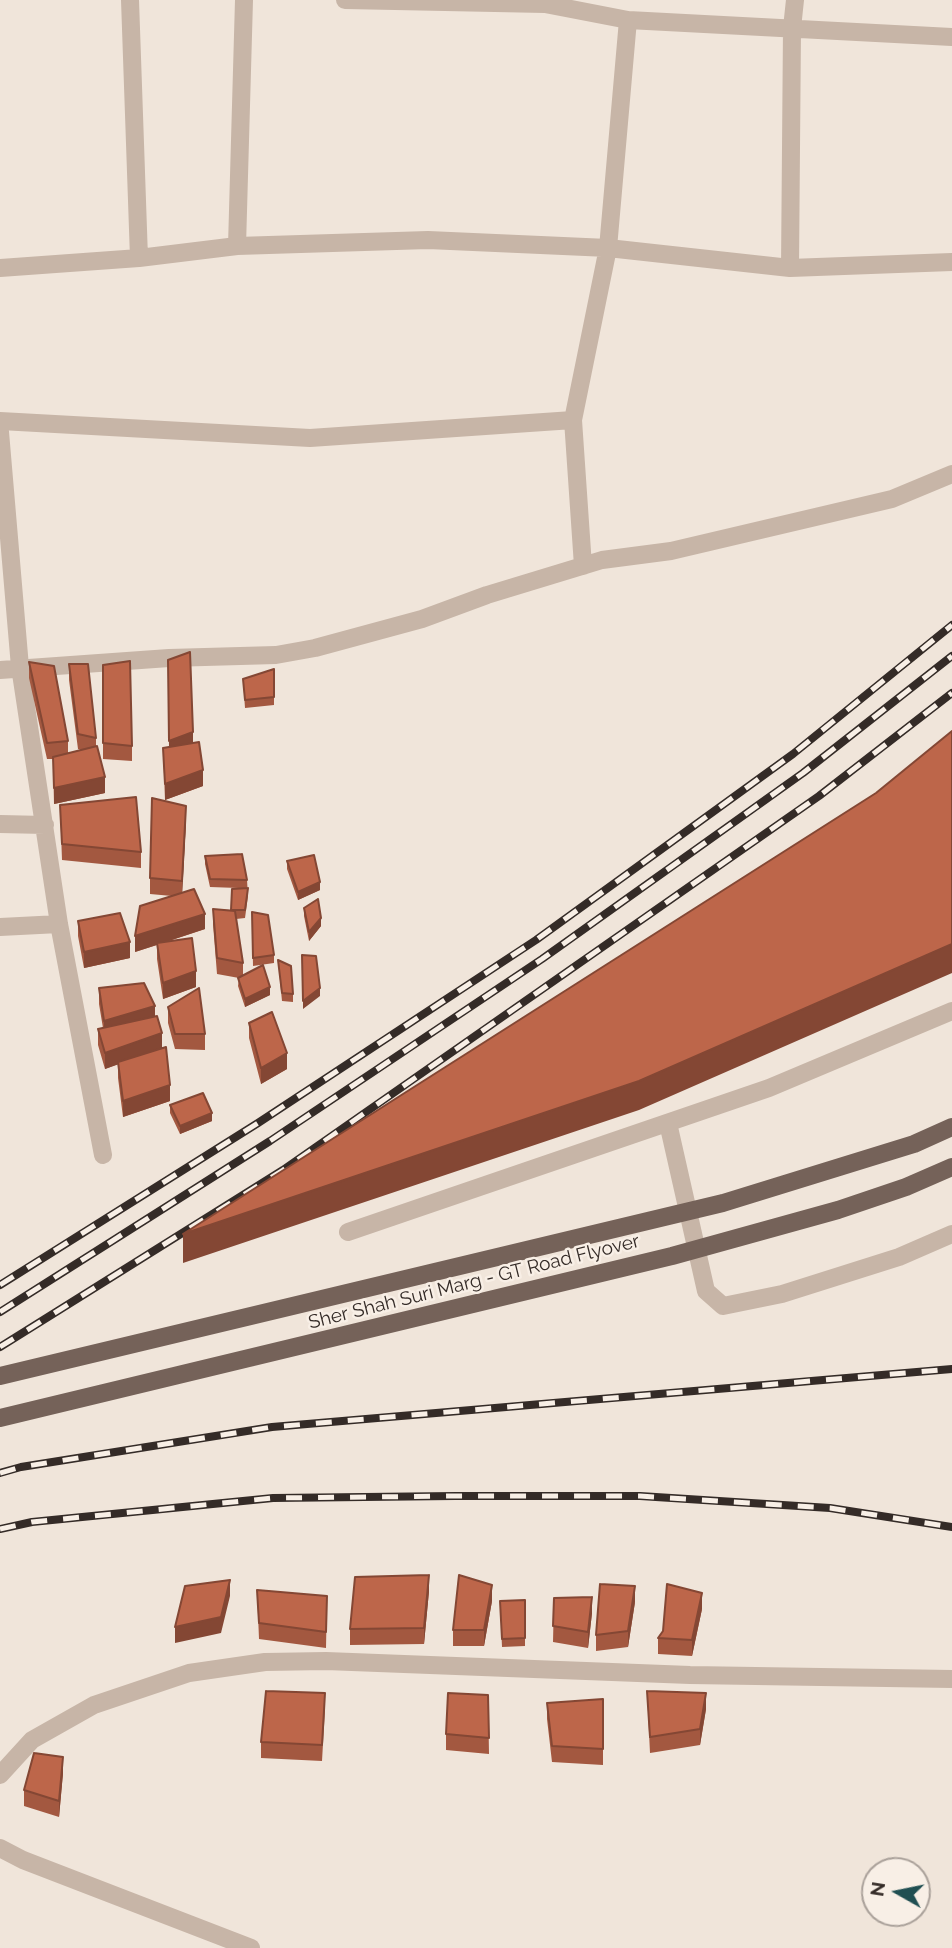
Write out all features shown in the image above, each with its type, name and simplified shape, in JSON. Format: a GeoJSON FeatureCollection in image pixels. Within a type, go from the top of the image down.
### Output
{"type":"FeatureCollection","features":[{"type":"Feature","properties":{"kind":"main road","name":"Sher Shah Suri Marg - GT Road Flyover"},"geometry":{"type":"LineString","coordinates":[[0,1376],[723,1203],[914,1144],[952,1127]]}},
{"type":"Feature","properties":{"kind":"main road","name":"Sher Shah Suri Marg - GT Road Flyover"},"geometry":{"type":"LineString","coordinates":[[0,1418],[672,1256],[838,1210],[906,1187],[952,1167]]}},
{"type":"Feature","properties":{"kind":"street"},"geometry":{"type":"LineString","coordinates":[[130,0],[139,258]]}},
{"type":"Feature","properties":{"kind":"street"},"geometry":{"type":"LineString","coordinates":[[237,246],[244,0]]}},
{"type":"Feature","properties":{"kind":"street"},"geometry":{"type":"LineString","coordinates":[[345,0],[545,4],[628,20],[952,37]]}},
{"type":"Feature","properties":{"kind":"street"},"geometry":{"type":"LineString","coordinates":[[790,268],[792,28],[795,0]]}},
{"type":"Feature","properties":{"kind":"street"},"geometry":{"type":"LineString","coordinates":[[583,566],[573,420],[608,248],[628,20]]}},
{"type":"Feature","properties":{"kind":"street"},"geometry":{"type":"LineString","coordinates":[[0,268],[139,258],[237,246],[428,240],[608,248],[790,268],[952,262]]}},
{"type":"Feature","properties":{"kind":"street"},"geometry":{"type":"LineString","coordinates":[[0,421],[310,438],[573,420]]}},
{"type":"Feature","properties":{"kind":"street"},"geometry":{"type":"LineString","coordinates":[[0,432],[6,556],[20,667],[60,924],[103,1155]]}},
{"type":"Feature","properties":{"kind":"street"},"geometry":{"type":"LineString","coordinates":[[0,670],[276,655],[315,648],[422,619],[487,595],[583,566],[671,551],[892,499],[952,474]]}},
{"type":"Feature","properties":{"kind":"street"},"geometry":{"type":"LineString","coordinates":[[0,824],[45,825]]}},
{"type":"Feature","properties":{"kind":"street"},"geometry":{"type":"LineString","coordinates":[[0,927],[60,924]]}},
{"type":"Feature","properties":{"kind":"street"},"geometry":{"type":"LineString","coordinates":[[348,1231],[769,1088],[952,1011]]}},
{"type":"Feature","properties":{"kind":"street"},"geometry":{"type":"LineString","coordinates":[[668,1123],[706,1291],[723,1306],[782,1294],[899,1257],[952,1234]]}},
{"type":"Feature","properties":{"kind":"street"},"geometry":{"type":"LineString","coordinates":[[0,1775],[32,1740],[94,1705],[189,1673],[265,1662],[326,1661],[690,1675],[952,1679]]}},
{"type":"Feature","properties":{"kind":"street"},"geometry":{"type":"LineString","coordinates":[[0,1848],[23,1860],[251,1948]]}},
{"type":"Feature","properties":{"kind":"building"},"geometry":{"type":"Polygon","coordinates":[[[190,652],[193,732],[169,741],[168,660],[190,652]]]}},
{"type":"Feature","properties":{"kind":"building"},"geometry":{"type":"Polygon","coordinates":[[[130,661],[132,746],[103,743],[103,665],[130,661]]]}},
{"type":"Feature","properties":{"kind":"building"},"geometry":{"type":"Polygon","coordinates":[[[29,662],[54,666],[68,741],[47,743],[29,662]]]}},
{"type":"Feature","properties":{"kind":"building"},"geometry":{"type":"Polygon","coordinates":[[[69,664],[88,664],[96,738],[78,734],[69,664]]]}},
{"type":"Feature","properties":{"kind":"building"},"geometry":{"type":"Polygon","coordinates":[[[274,669],[274,697],[245,700],[243,679],[274,669]]]}},
{"type":"Feature","properties":{"kind":"building"},"geometry":{"type":"Polygon","coordinates":[[[952,731],[952,944],[639,1081],[183,1234],[876,793],[952,731]]]}},
{"type":"Feature","properties":{"kind":"building"},"geometry":{"type":"Polygon","coordinates":[[[199,742],[203,770],[165,784],[163,748],[199,742]]]}},
{"type":"Feature","properties":{"kind":"building"},"geometry":{"type":"Polygon","coordinates":[[[97,746],[105,777],[54,788],[53,757],[97,746]]]}},
{"type":"Feature","properties":{"kind":"building"},"geometry":{"type":"Polygon","coordinates":[[[136,797],[141,852],[62,844],[60,805],[136,797]]]}},
{"type":"Feature","properties":{"kind":"building"},"geometry":{"type":"Polygon","coordinates":[[[152,798],[186,806],[182,881],[150,878],[152,798]]]}},
{"type":"Feature","properties":{"kind":"building"},"geometry":{"type":"Polygon","coordinates":[[[242,854],[247,880],[210,879],[205,856],[242,854]]]}},
{"type":"Feature","properties":{"kind":"building"},"geometry":{"type":"Polygon","coordinates":[[[314,855],[320,882],[298,892],[287,861],[314,855]]]}},
{"type":"Feature","properties":{"kind":"building"},"geometry":{"type":"Polygon","coordinates":[[[248,888],[245,910],[231,910],[232,889],[248,888]]]}},
{"type":"Feature","properties":{"kind":"building"},"geometry":{"type":"Polygon","coordinates":[[[194,889],[205,914],[135,936],[140,906],[194,889]]]}},
{"type":"Feature","properties":{"kind":"building"},"geometry":{"type":"Polygon","coordinates":[[[318,899],[321,918],[309,932],[304,908],[318,899]]]}},
{"type":"Feature","properties":{"kind":"building"},"geometry":{"type":"Polygon","coordinates":[[[213,909],[235,911],[243,963],[217,958],[213,909]]]}},
{"type":"Feature","properties":{"kind":"building"},"geometry":{"type":"Polygon","coordinates":[[[252,912],[268,915],[274,955],[253,958],[252,912]]]}},
{"type":"Feature","properties":{"kind":"building"},"geometry":{"type":"Polygon","coordinates":[[[120,913],[130,942],[84,952],[78,921],[120,913]]]}},
{"type":"Feature","properties":{"kind":"building"},"geometry":{"type":"Polygon","coordinates":[[[192,938],[196,971],[163,983],[157,943],[192,938]]]}},
{"type":"Feature","properties":{"kind":"building"},"geometry":{"type":"Polygon","coordinates":[[[302,955],[316,956],[320,988],[303,1001],[302,955]]]}},
{"type":"Feature","properties":{"kind":"building"},"geometry":{"type":"Polygon","coordinates":[[[278,960],[291,966],[293,994],[282,993],[278,960]]]}},
{"type":"Feature","properties":{"kind":"building"},"geometry":{"type":"Polygon","coordinates":[[[263,965],[270,987],[245,999],[238,978],[263,965]]]}},
{"type":"Feature","properties":{"kind":"building"},"geometry":{"type":"Polygon","coordinates":[[[144,983],[155,1006],[104,1021],[99,988],[144,983]]]}},
{"type":"Feature","properties":{"kind":"building"},"geometry":{"type":"Polygon","coordinates":[[[199,988],[205,1034],[175,1034],[168,1007],[199,988]]]}},
{"type":"Feature","properties":{"kind":"building"},"geometry":{"type":"Polygon","coordinates":[[[272,1012],[287,1053],[261,1068],[249,1023],[272,1012]]]}},
{"type":"Feature","properties":{"kind":"building"},"geometry":{"type":"Polygon","coordinates":[[[157,1016],[162,1033],[105,1053],[98,1029],[157,1016]]]}},
{"type":"Feature","properties":{"kind":"building"},"geometry":{"type":"Polygon","coordinates":[[[166,1047],[170,1085],[123,1101],[118,1062],[166,1047]]]}},
{"type":"Feature","properties":{"kind":"building"},"geometry":{"type":"Polygon","coordinates":[[[203,1093],[212,1113],[180,1126],[170,1105],[203,1093]]]}},
{"type":"Feature","properties":{"kind":"building"},"geometry":{"type":"Polygon","coordinates":[[[429,1575],[424,1628],[350,1629],[355,1577],[429,1575]]]}},
{"type":"Feature","properties":{"kind":"building"},"geometry":{"type":"Polygon","coordinates":[[[459,1575],[492,1585],[484,1630],[453,1630],[459,1575]]]}},
{"type":"Feature","properties":{"kind":"building"},"geometry":{"type":"Polygon","coordinates":[[[230,1580],[221,1617],[175,1627],[185,1586],[230,1580]]]}},
{"type":"Feature","properties":{"kind":"building"},"geometry":{"type":"Polygon","coordinates":[[[600,1584],[635,1586],[628,1631],[596,1635],[600,1584]]]}},
{"type":"Feature","properties":{"kind":"building"},"geometry":{"type":"Polygon","coordinates":[[[667,1584],[702,1593],[692,1640],[658,1638],[663,1631],[667,1584]]]}},
{"type":"Feature","properties":{"kind":"building"},"geometry":{"type":"Polygon","coordinates":[[[257,1590],[327,1596],[326,1632],[259,1623],[257,1590]]]}},
{"type":"Feature","properties":{"kind":"building"},"geometry":{"type":"Polygon","coordinates":[[[592,1597],[588,1632],[553,1626],[554,1598],[592,1597]]]}},
{"type":"Feature","properties":{"kind":"building"},"geometry":{"type":"Polygon","coordinates":[[[525,1600],[525,1638],[502,1639],[500,1601],[525,1600]]]}},
{"type":"Feature","properties":{"kind":"building"},"geometry":{"type":"Polygon","coordinates":[[[266,1691],[325,1693],[322,1745],[261,1742],[266,1691]]]}},
{"type":"Feature","properties":{"kind":"building"},"geometry":{"type":"Polygon","coordinates":[[[647,1691],[706,1693],[700,1729],[650,1737],[647,1691]]]}},
{"type":"Feature","properties":{"kind":"building"},"geometry":{"type":"Polygon","coordinates":[[[448,1693],[488,1695],[489,1738],[446,1734],[448,1693]]]}},
{"type":"Feature","properties":{"kind":"building"},"geometry":{"type":"Polygon","coordinates":[[[603,1699],[603,1749],[552,1746],[547,1703],[603,1699]]]}},
{"type":"Feature","properties":{"kind":"building"},"geometry":{"type":"Polygon","coordinates":[[[34,1753],[63,1757],[59,1801],[24,1790],[34,1753]]]}},
{"type":"Feature","properties":{"kind":"railway"},"geometry":{"type":"LineString","coordinates":[[0,1285],[258,1123],[536,940],[793,754],[952,625]]}},
{"type":"Feature","properties":{"kind":"railway"},"geometry":{"type":"LineString","coordinates":[[0,1312],[270,1141],[542,959],[803,773],[952,656]]}},
{"type":"Feature","properties":{"kind":"railway"},"geometry":{"type":"LineString","coordinates":[[0,1347],[283,1170],[819,796],[952,693]]}},
{"type":"Feature","properties":{"kind":"railway"},"geometry":{"type":"LineString","coordinates":[[0,1473],[21,1467],[272,1427],[952,1369]]}},
{"type":"Feature","properties":{"kind":"railway"},"geometry":{"type":"LineString","coordinates":[[0,1529],[32,1522],[273,1498],[455,1496],[640,1496],[830,1508],[952,1527]]}}]}
